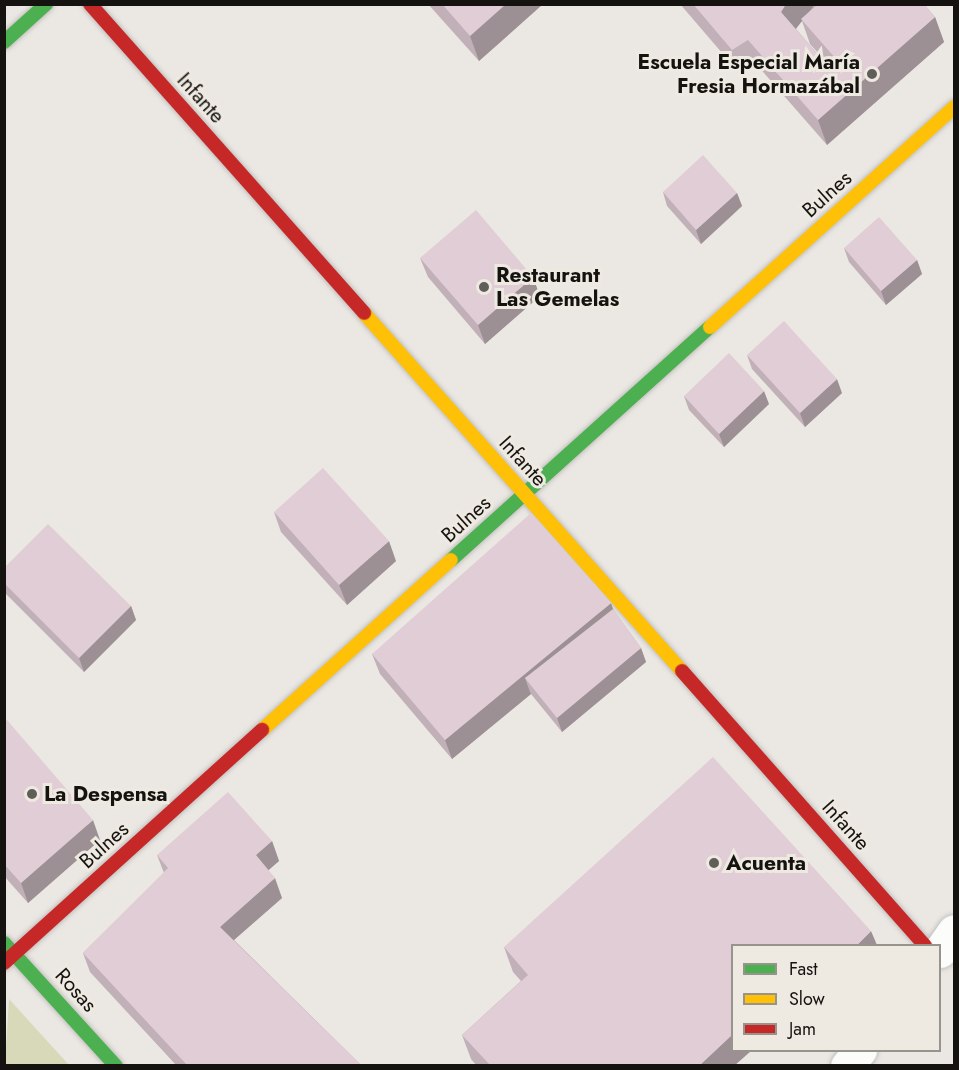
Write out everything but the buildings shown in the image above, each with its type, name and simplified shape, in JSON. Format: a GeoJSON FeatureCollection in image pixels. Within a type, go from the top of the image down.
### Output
{"type":"FeatureCollection","features":[{"type":"Feature","properties":{"kind":"street"},"geometry":{"type":"LineString","coordinates":[[4,42],[46,4]]}},
{"type":"Feature","properties":{"kind":"street","name":"Infante"},"geometry":{"type":"LineString","coordinates":[[90,4],[924,944]]}},
{"type":"Feature","properties":{"kind":"street","name":"Bulnes"},"geometry":{"type":"LineString","coordinates":[[10,958],[954,107]]}},
{"type":"Feature","properties":{"kind":"street"},"geometry":{"type":"LineString","coordinates":[[941,948],[954,931]]}},
{"type":"Feature","properties":{"kind":"street","name":"Rosas"},"geometry":{"type":"LineString","coordinates":[[4,943],[10,958],[116,1065]]}},
{"type":"Feature","properties":{"kind":"street"},"geometry":{"type":"LineString","coordinates":[[847,1065],[858,1052]]}},
{"type":"Feature","properties":{"kind":"green space"},"geometry":{"type":"Polygon","coordinates":[[[9,999],[69,1065],[5,1065],[9,999]]]}},
{"type":"Feature","properties":{"kind":"traffic: fast"},"geometry":{"type":"LineString","coordinates":[[4,42],[46,4]]}},
{"type":"Feature","properties":{"kind":"traffic: fast"},"geometry":{"type":"LineString","coordinates":[[451,560],[710,327]]}},
{"type":"Feature","properties":{"kind":"traffic: fast"},"geometry":{"type":"LineString","coordinates":[[4,943],[116,1066]]}},
{"type":"Feature","properties":{"kind":"traffic: slow"},"geometry":{"type":"LineString","coordinates":[[710,327],[954,107]]}},
{"type":"Feature","properties":{"kind":"traffic: slow"},"geometry":{"type":"LineString","coordinates":[[364,313],[682,671]]}},
{"type":"Feature","properties":{"kind":"traffic: slow"},"geometry":{"type":"LineString","coordinates":[[262,730],[451,560]]}},
{"type":"Feature","properties":{"kind":"traffic: jam"},"geometry":{"type":"LineString","coordinates":[[90,4],[364,313]]}},
{"type":"Feature","properties":{"kind":"traffic: jam"},"geometry":{"type":"LineString","coordinates":[[682,671],[923,944]]}},
{"type":"Feature","properties":{"kind":"traffic: jam"},"geometry":{"type":"LineString","coordinates":[[4,963],[262,730]]}},
{"type":"Feature","properties":{"kind":"place","name":"Escuela Especial María Fresia Hormazábal"},"geometry":{"type":"Point","coordinates":[872,74]}},
{"type":"Feature","properties":{"kind":"place","name":"Restaurant Las Gemelas"},"geometry":{"type":"Point","coordinates":[484,287]}},
{"type":"Feature","properties":{"kind":"place","name":"La Despensa"},"geometry":{"type":"Point","coordinates":[32,794]}},
{"type":"Feature","properties":{"kind":"place","name":"Acuenta"},"geometry":{"type":"Point","coordinates":[714,863]}}]}
